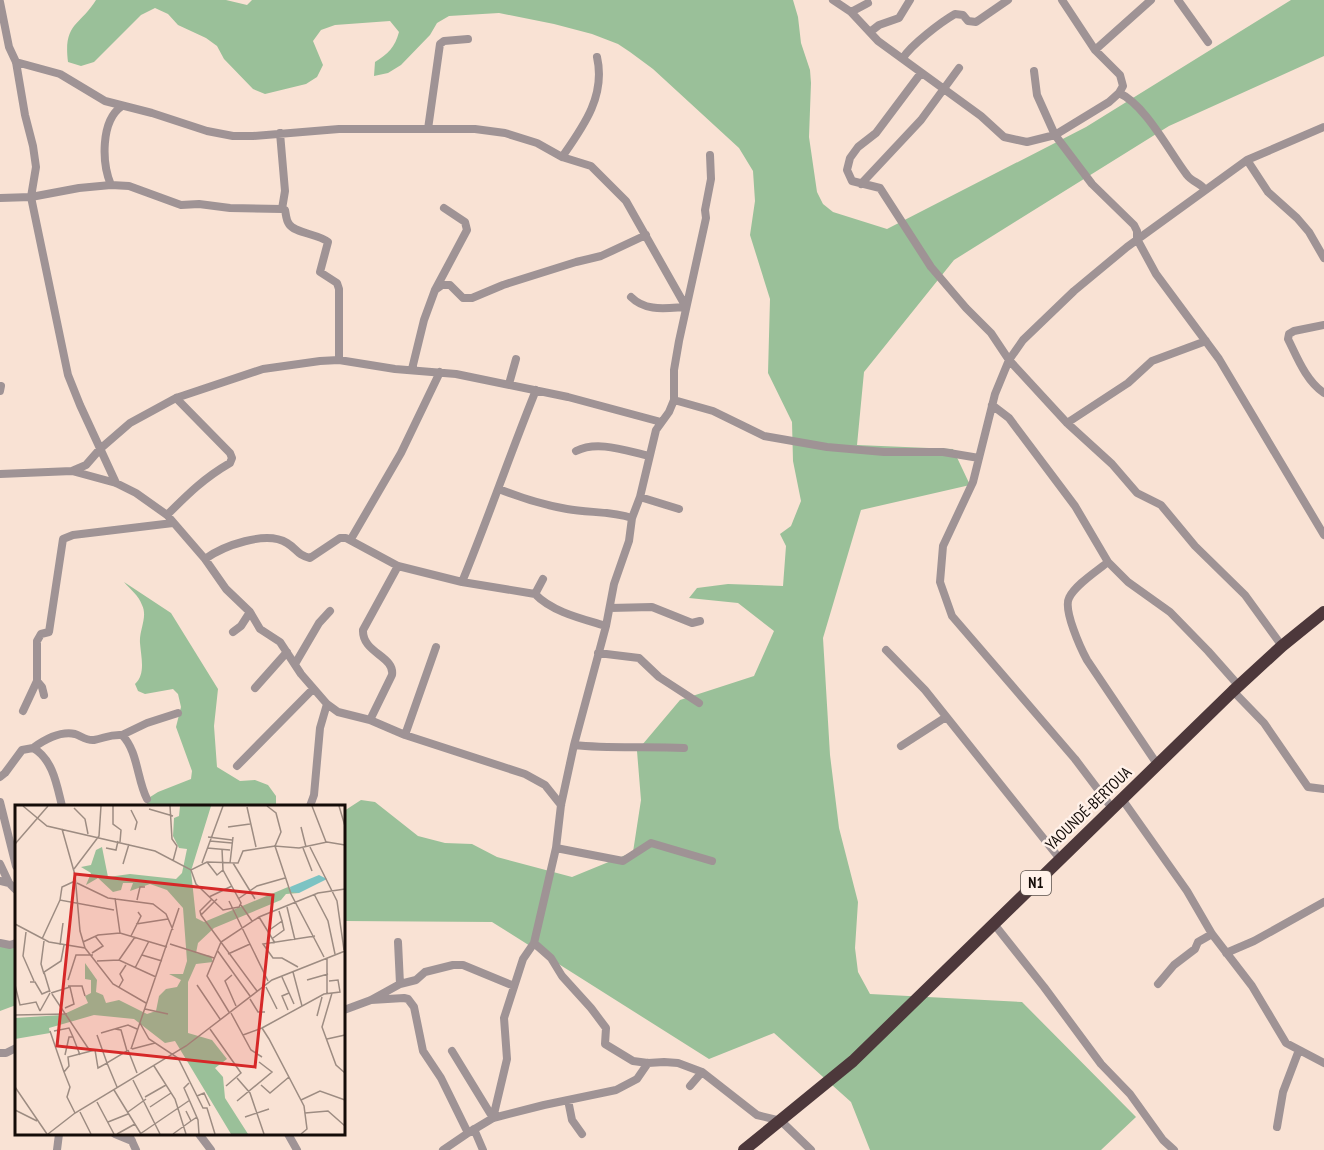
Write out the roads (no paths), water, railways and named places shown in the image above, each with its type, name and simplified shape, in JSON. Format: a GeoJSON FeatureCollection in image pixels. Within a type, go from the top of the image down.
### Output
{"type":"FeatureCollection","features":[{"type":"Feature","properties":{"kind":"highway","name":"YAOUNDÉ-BERTOUA"},"geometry":{"type":"LineString","coordinates":[[744,1150],[854,1061],[1236,689],[1282,646],[1324,612]]}},
{"type":"Feature","properties":{"kind":"street"},"geometry":{"type":"LineString","coordinates":[[833,0],[851,12],[878,41],[981,116],[1004,137],[1027,142],[1054,135],[1109,102],[1123,86],[1120,75],[1095,50],[1064,0]]}},
{"type":"Feature","properties":{"kind":"street"},"geometry":{"type":"LineString","coordinates":[[870,32],[879,25],[899,18],[910,0]]}},
{"type":"Feature","properties":{"kind":"street"},"geometry":{"type":"LineString","coordinates":[[903,58],[909,48],[955,14],[963,15],[968,21],[976,22],[1008,0]]}},
{"type":"Feature","properties":{"kind":"street"},"geometry":{"type":"LineString","coordinates":[[1095,50],[1151,0]]}},
{"type":"Feature","properties":{"kind":"street"},"geometry":{"type":"LineString","coordinates":[[1178,0],[1208,42]]}},
{"type":"Feature","properties":{"kind":"street"},"geometry":{"type":"LineString","coordinates":[[0,2],[9,47],[16,62],[36,166],[32,197],[68,375],[116,483]]}},
{"type":"Feature","properties":{"kind":"street"},"geometry":{"type":"LineString","coordinates":[[851,12],[868,3]]}},
{"type":"Feature","properties":{"kind":"street"},"geometry":{"type":"LineString","coordinates":[[428,129],[440,44],[444,41],[468,39]]}},
{"type":"Feature","properties":{"kind":"street"},"geometry":{"type":"LineString","coordinates":[[0,49],[9,47]]}},
{"type":"Feature","properties":{"kind":"street"},"geometry":{"type":"LineString","coordinates":[[562,157],[586,122],[593,106],[599,82],[597,57]]}},
{"type":"Feature","properties":{"kind":"street"},"geometry":{"type":"LineString","coordinates":[[16,62],[60,74],[105,101],[207,131],[233,136],[339,129],[475,129],[505,133],[537,143],[562,157],[591,166],[626,201],[686,307]]}},
{"type":"Feature","properties":{"kind":"street"},"geometry":{"type":"LineString","coordinates":[[861,184],[921,120],[959,68]]}},
{"type":"Feature","properties":{"kind":"street"},"geometry":{"type":"LineString","coordinates":[[1034,71],[1037,95],[1054,135],[1092,184],[1134,225],[1137,239],[1156,274],[1225,368],[1324,535]]}},
{"type":"Feature","properties":{"kind":"street"},"geometry":{"type":"LineString","coordinates":[[921,73],[876,133],[858,147],[850,158],[847,170],[852,181],[880,188],[931,267],[991,333],[1009,360],[1067,423],[1112,465],[1137,493],[1161,505],[1195,546],[1245,595],[1282,646]]}},
{"type":"Feature","properties":{"kind":"street"},"geometry":{"type":"LineString","coordinates":[[1119,93],[1127,96],[1149,120],[1189,178],[1203,186],[1205,190]]}},
{"type":"Feature","properties":{"kind":"street"},"geometry":{"type":"LineString","coordinates":[[111,185],[104,159],[106,134],[115,111],[122,106]]}},
{"type":"Feature","properties":{"kind":"street"},"geometry":{"type":"LineString","coordinates":[[1112,808],[1075,759],[952,616],[940,582],[944,546],[973,482],[992,405],[1009,360],[1023,340],[1066,299],[1137,239],[1246,160],[1324,127]]}},
{"type":"Feature","properties":{"kind":"street"},"geometry":{"type":"LineString","coordinates":[[280,133],[285,191],[282,209]]}},
{"type":"Feature","properties":{"kind":"street"},"geometry":{"type":"LineString","coordinates":[[493,1118],[507,1059],[504,1018],[523,959],[534,943],[556,848],[561,805],[574,745],[606,626],[614,584],[640,497],[656,430],[669,412],[674,400],[675,370],[686,307],[706,218],[705,210],[711,179],[710,154]]}},
{"type":"Feature","properties":{"kind":"street"},"geometry":{"type":"LineString","coordinates":[[1246,160],[1268,192],[1321,243],[1324,258]]}},
{"type":"Feature","properties":{"kind":"street"},"geometry":{"type":"LineString","coordinates":[[0,198],[32,197],[111,185],[141,189],[181,205],[285,210],[288,224],[293,228],[323,238],[328,242],[320,272],[337,283],[339,289],[339,360]]}},
{"type":"Feature","properties":{"kind":"street"},"geometry":{"type":"LineString","coordinates":[[412,369],[424,320],[435,290],[467,231],[465,222],[444,208]]}},
{"type":"Feature","properties":{"kind":"street"},"geometry":{"type":"LineString","coordinates":[[435,290],[442,285],[450,285],[463,298],[472,298],[503,285],[601,256],[646,235]]}},
{"type":"Feature","properties":{"kind":"street"},"geometry":{"type":"LineString","coordinates":[[631,297],[636,302],[652,309],[686,307]]}},
{"type":"Feature","properties":{"kind":"street"},"geometry":{"type":"LineString","coordinates":[[1324,325],[1294,331],[1289,334],[1288,339],[1316,387],[1324,393]]}},
{"type":"Feature","properties":{"kind":"street"},"geometry":{"type":"LineString","coordinates":[[1067,423],[1128,383],[1152,361],[1206,341]]}},
{"type":"Feature","properties":{"kind":"street"},"geometry":{"type":"LineString","coordinates":[[509,384],[516,358]]}},
{"type":"Feature","properties":{"kind":"street"},"geometry":{"type":"LineString","coordinates":[[0,474],[72,471],[86,465],[100,449],[130,423],[176,398],[263,369],[339,360],[440,372],[509,384],[661,422]]}},
{"type":"Feature","properties":{"kind":"street"},"geometry":{"type":"LineString","coordinates":[[351,539],[400,453],[440,372]]}},
{"type":"Feature","properties":{"kind":"street"},"geometry":{"type":"LineString","coordinates":[[462,582],[536,390]]}},
{"type":"Feature","properties":{"kind":"street"},"geometry":{"type":"LineString","coordinates":[[167,515],[202,481],[230,463],[232,458],[176,398]]}},
{"type":"Feature","properties":{"kind":"street"},"geometry":{"type":"LineString","coordinates":[[674,400],[713,411],[764,436],[827,447],[884,452],[943,452],[979,458]]}},
{"type":"Feature","properties":{"kind":"street"},"geometry":{"type":"LineString","coordinates":[[992,405],[1009,418],[1075,506],[1108,562],[1128,582],[1170,612],[1208,651],[1264,723],[1308,787],[1324,789]]}},
{"type":"Feature","properties":{"kind":"street"},"geometry":{"type":"LineString","coordinates":[[576,451],[583,447],[608,447],[649,456]]}},
{"type":"Feature","properties":{"kind":"street"},"geometry":{"type":"LineString","coordinates":[[72,471],[116,483],[167,515],[205,559],[226,589],[250,612],[260,629],[272,635],[313,689],[338,712],[370,720],[405,735],[525,774],[545,785],[561,805]]}},
{"type":"Feature","properties":{"kind":"street"},"geometry":{"type":"LineString","coordinates":[[499,489],[518,497],[566,509],[616,513],[632,518]]}},
{"type":"Feature","properties":{"kind":"street"},"geometry":{"type":"LineString","coordinates":[[640,497],[679,509]]}},
{"type":"Feature","properties":{"kind":"street"},"geometry":{"type":"LineString","coordinates":[[23,711],[37,681],[37,641],[41,634],[49,632],[63,539],[73,535],[173,523]]}},
{"type":"Feature","properties":{"kind":"street"},"geometry":{"type":"LineString","coordinates":[[205,559],[227,546],[260,539],[286,542],[301,556],[310,558],[340,538],[351,539],[398,566],[462,582],[535,594],[542,601],[570,614],[606,626]]}},
{"type":"Feature","properties":{"kind":"street"},"geometry":{"type":"LineString","coordinates":[[1108,562],[1080,585],[1069,598],[1067,606],[1087,660],[1157,765]]}},
{"type":"Feature","properties":{"kind":"street"},"geometry":{"type":"LineString","coordinates":[[370,720],[393,669],[367,644],[363,638],[363,630],[398,566]]}},
{"type":"Feature","properties":{"kind":"street"},"geometry":{"type":"LineString","coordinates":[[535,594],[543,579]]}},
{"type":"Feature","properties":{"kind":"street"},"geometry":{"type":"LineString","coordinates":[[610,608],[652,607],[692,623],[700,621]]}},
{"type":"Feature","properties":{"kind":"street"},"geometry":{"type":"LineString","coordinates":[[295,664],[319,623],[330,611]]}},
{"type":"Feature","properties":{"kind":"street"},"geometry":{"type":"LineString","coordinates":[[232,632],[241,626],[250,612]]}},
{"type":"Feature","properties":{"kind":"street"},"geometry":{"type":"LineString","coordinates":[[405,735],[436,647]]}},
{"type":"Feature","properties":{"kind":"street"},"geometry":{"type":"LineString","coordinates":[[886,650],[925,690],[1060,859]]}},
{"type":"Feature","properties":{"kind":"street"},"geometry":{"type":"LineString","coordinates":[[255,688],[287,652]]}},
{"type":"Feature","properties":{"kind":"street"},"geometry":{"type":"LineString","coordinates":[[598,653],[639,658],[659,677],[699,703]]}},
{"type":"Feature","properties":{"kind":"street"},"geometry":{"type":"LineString","coordinates":[[37,681],[44,695]]}},
{"type":"Feature","properties":{"kind":"street"},"geometry":{"type":"LineString","coordinates":[[237,766],[313,689]]}},
{"type":"Feature","properties":{"kind":"street"},"geometry":{"type":"LineString","coordinates":[[310,805],[315,786],[320,728],[327,704]]}},
{"type":"Feature","properties":{"kind":"street"},"geometry":{"type":"LineString","coordinates":[[0,777],[22,750],[33,748],[42,742],[66,734],[74,734],[90,740],[102,736],[123,735],[147,723],[178,713]]}},
{"type":"Feature","properties":{"kind":"street"},"geometry":{"type":"LineString","coordinates":[[901,746],[946,717]]}},
{"type":"Feature","properties":{"kind":"street"},"geometry":{"type":"LineString","coordinates":[[123,735],[129,745],[147,804]]}},
{"type":"Feature","properties":{"kind":"street"},"geometry":{"type":"LineString","coordinates":[[574,745],[599,748],[633,746],[684,748]]}},
{"type":"Feature","properties":{"kind":"street"},"geometry":{"type":"LineString","coordinates":[[33,748],[44,754],[52,770],[61,805]]}},
{"type":"Feature","properties":{"kind":"street"},"geometry":{"type":"LineString","coordinates":[[1122,799],[1187,891],[1212,934],[1252,986],[1286,1043],[1324,1064]]}},
{"type":"Feature","properties":{"kind":"street"},"geometry":{"type":"LineString","coordinates":[[0,802],[15,862]]}},
{"type":"Feature","properties":{"kind":"street"},"geometry":{"type":"LineString","coordinates":[[556,848],[623,861],[651,843],[712,861]]}},
{"type":"Feature","properties":{"kind":"street"},"geometry":{"type":"LineString","coordinates":[[0,864],[9,883],[15,889]]}},
{"type":"Feature","properties":{"kind":"street"},"geometry":{"type":"LineString","coordinates":[[0,881],[9,883]]}},
{"type":"Feature","properties":{"kind":"street"},"geometry":{"type":"LineString","coordinates":[[1226,952],[1254,942],[1324,902]]}},
{"type":"Feature","properties":{"kind":"street"},"geometry":{"type":"LineString","coordinates":[[994,924],[1089,1049],[1130,1094],[1163,1140],[1174,1150]]}},
{"type":"Feature","properties":{"kind":"street"},"geometry":{"type":"LineString","coordinates":[[1158,984],[1174,965],[1195,949],[1198,942],[1212,934]]}},
{"type":"Feature","properties":{"kind":"street"},"geometry":{"type":"LineString","coordinates":[[398,942],[400,984]]}},
{"type":"Feature","properties":{"kind":"street"},"geometry":{"type":"LineString","coordinates":[[534,943],[551,958],[562,976],[606,1028],[605,1044],[633,1061],[648,1064],[678,1063],[702,1072],[757,1115],[781,1121],[811,1150]]}},
{"type":"Feature","properties":{"kind":"street"},"geometry":{"type":"LineString","coordinates":[[345,1010],[371,1000],[400,984],[416,980],[425,972],[463,965],[514,986]]}},
{"type":"Feature","properties":{"kind":"street"},"geometry":{"type":"LineString","coordinates":[[371,1000],[397,998],[408,999],[412,1002],[423,1050],[483,1150]]}},
{"type":"Feature","properties":{"kind":"street"},"geometry":{"type":"LineString","coordinates":[[0,1053],[15,1048]]}},
{"type":"Feature","properties":{"kind":"street"},"geometry":{"type":"LineString","coordinates":[[1277,1127],[1282,1092],[1299,1050]]}},
{"type":"Feature","properties":{"kind":"street"},"geometry":{"type":"LineString","coordinates":[[452,1052],[493,1118]]}},
{"type":"Feature","properties":{"kind":"street"},"geometry":{"type":"LineString","coordinates":[[443,1150],[493,1118],[616,1090],[637,1079],[648,1064]]}},
{"type":"Feature","properties":{"kind":"street"},"geometry":{"type":"LineString","coordinates":[[690,1086],[702,1072]]}},
{"type":"Feature","properties":{"kind":"street"},"geometry":{"type":"LineString","coordinates":[[568,1100],[572,1120],[582,1134]]}},
{"type":"Feature","properties":{"kind":"street"},"geometry":{"type":"LineString","coordinates":[[57,1150],[59,1135]]}},
{"type":"Feature","properties":{"kind":"street"},"geometry":{"type":"LineString","coordinates":[[200,1135],[211,1150]]}},
{"type":"Feature","properties":{"kind":"street"},"geometry":{"type":"LineString","coordinates":[[289,1135],[297,1150]]}},
{"type":"Feature","properties":{"kind":"street"},"geometry":{"type":"LineString","coordinates":[[130,1137],[136,1150]]}}]}
